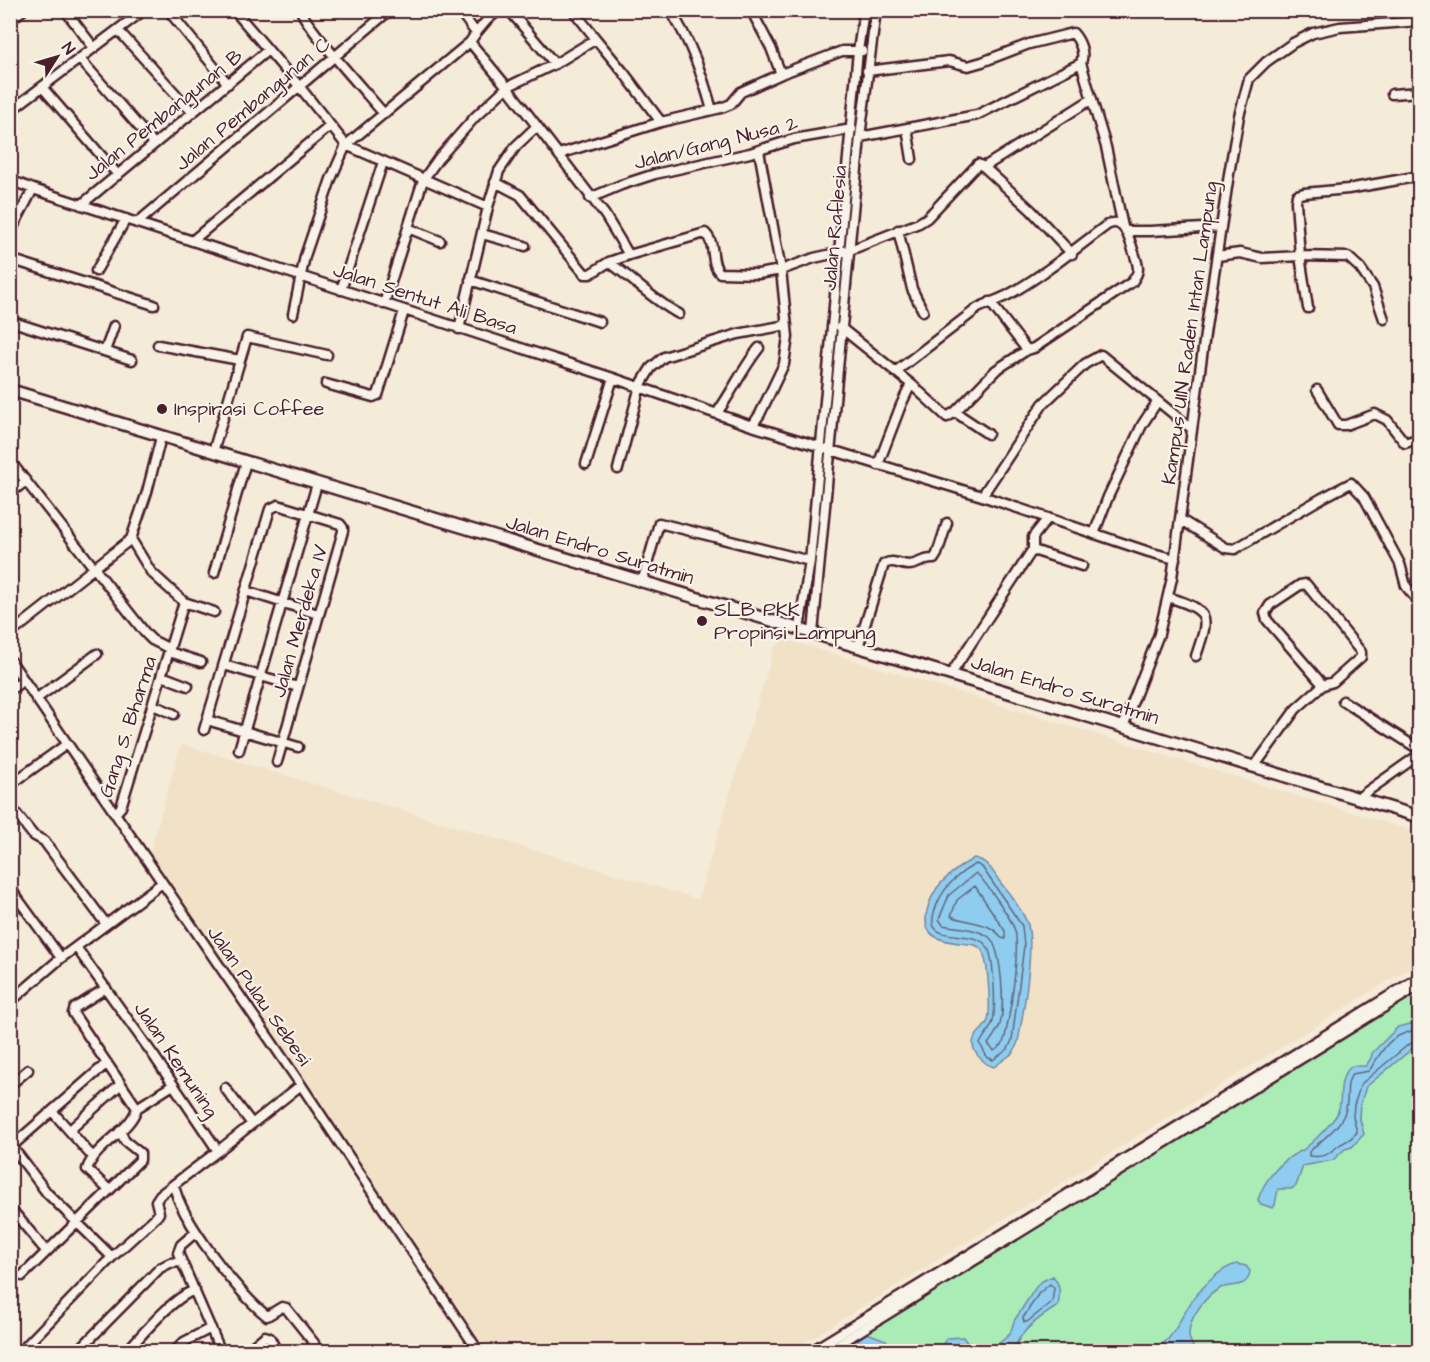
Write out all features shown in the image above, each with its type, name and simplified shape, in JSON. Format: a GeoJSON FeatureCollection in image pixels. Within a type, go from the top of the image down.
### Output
{"type":"FeatureCollection","features":[{"type":"Feature","properties":{"kind":"main road","name":"Jalan Endro Suratmin"},"geometry":{"type":"LineString","coordinates":[[10,390],[1419,817]]}},
{"type":"Feature","properties":{"kind":"street"},"geometry":{"type":"LineString","coordinates":[[10,20],[23,10]]}},
{"type":"Feature","properties":{"kind":"street"},"geometry":{"type":"LineString","coordinates":[[65,10],[94,48]]}},
{"type":"Feature","properties":{"kind":"street"},"geometry":{"type":"LineString","coordinates":[[10,111],[144,10]]}},
{"type":"Feature","properties":{"kind":"street"},"geometry":{"type":"LineString","coordinates":[[168,10],[228,84]]}},
{"type":"Feature","properties":{"kind":"street"},"geometry":{"type":"LineString","coordinates":[[234,10],[346,145],[488,207]]}},
{"type":"Feature","properties":{"kind":"street"},"geometry":{"type":"LineString","coordinates":[[301,10],[302,16],[384,114]]}},
{"type":"Feature","properties":{"kind":"street","name":"Jalan Pembangunan C"},"geometry":{"type":"LineString","coordinates":[[137,223],[390,10]]}},
{"type":"Feature","properties":{"kind":"street"},"geometry":{"type":"LineString","coordinates":[[459,10],[476,33]]}},
{"type":"Feature","properties":{"kind":"street"},"geometry":{"type":"LineString","coordinates":[[293,314],[300,276],[328,189],[346,145],[470,42],[487,20],[499,10]]}},
{"type":"Feature","properties":{"kind":"street"},"geometry":{"type":"LineString","coordinates":[[508,10],[555,64]]}},
{"type":"Feature","properties":{"kind":"street"},"geometry":{"type":"LineString","coordinates":[[573,10],[661,122]]}},
{"type":"Feature","properties":{"kind":"street"},"geometry":{"type":"LineString","coordinates":[[670,10],[701,70],[712,110]]}},
{"type":"Feature","properties":{"kind":"street"},"geometry":{"type":"LineString","coordinates":[[751,10],[771,48],[781,74]]}},
{"type":"Feature","properties":{"kind":"street","name":"Jalan Raflesia"},"geometry":{"type":"LineString","coordinates":[[845,251],[860,137],[858,113],[864,51],[864,10]]}},
{"type":"Feature","properties":{"kind":"street","name":"Jalan Raflesia"},"geometry":{"type":"LineString","coordinates":[[825,448],[845,251],[852,129],[858,113],[867,71],[864,51],[876,10]]}},
{"type":"Feature","properties":{"kind":"street","name":"Kampus UIN Raden Intan Lampung"},"geometry":{"type":"LineString","coordinates":[[1124,727],[1159,634],[1168,597],[1181,520],[1221,227],[1239,116],[1249,79],[1266,62],[1293,43],[1313,33],[1340,27],[1419,21]]}},
{"type":"Feature","properties":{"kind":"street"},"geometry":{"type":"LineString","coordinates":[[118,30],[193,113]]}},
{"type":"Feature","properties":{"kind":"street"},"geometry":{"type":"LineString","coordinates":[[838,326],[911,384],[947,417],[955,412],[996,370],[1132,282],[1138,271],[1125,229],[1106,147],[1081,63],[1083,54],[1075,34],[1069,33],[1029,44],[968,66],[949,61],[867,71]]}},
{"type":"Feature","properties":{"kind":"street"},"geometry":{"type":"LineString","coordinates":[[384,304],[423,180],[466,126],[507,87],[555,64],[596,39]]}},
{"type":"Feature","properties":{"kind":"street"},"geometry":{"type":"LineString","coordinates":[[470,42],[605,215],[629,255]]}},
{"type":"Feature","properties":{"kind":"street","name":"Jalan Pembangunan B"},"geometry":{"type":"LineString","coordinates":[[81,205],[268,50]]}},
{"type":"Feature","properties":{"kind":"street"},"geometry":{"type":"LineString","coordinates":[[559,154],[661,122],[728,106],[741,92],[781,74],[835,53],[864,51]]}},
{"type":"Feature","properties":{"kind":"street"},"geometry":{"type":"LineString","coordinates":[[80,59],[154,144]]}},
{"type":"Feature","properties":{"kind":"street"},"geometry":{"type":"LineString","coordinates":[[860,137],[986,112],[1081,63]]}},
{"type":"Feature","properties":{"kind":"street"},"geometry":{"type":"LineString","coordinates":[[42,87],[118,175]]}},
{"type":"Feature","properties":{"kind":"street"},"geometry":{"type":"LineString","coordinates":[[1392,94],[1419,92]]}},
{"type":"Feature","properties":{"kind":"street"},"geometry":{"type":"LineString","coordinates":[[984,167],[1092,99]]}},
{"type":"Feature","properties":{"kind":"street"},"geometry":{"type":"LineString","coordinates":[[192,241],[330,126]]}},
{"type":"Feature","properties":{"kind":"street"},"geometry":{"type":"LineString","coordinates":[[459,329],[495,182],[505,160],[537,126]]}},
{"type":"Feature","properties":{"kind":"street"},"geometry":{"type":"LineString","coordinates":[[907,128],[912,159]]}},
{"type":"Feature","properties":{"kind":"street","name":"Jalan/Gang Nusa 2"},"geometry":{"type":"LineString","coordinates":[[590,198],[621,184],[655,174],[759,151],[794,139],[852,129]]}},
{"type":"Feature","properties":{"kind":"street"},"geometry":{"type":"LineString","coordinates":[[752,426],[784,364],[787,352],[787,325],[781,270],[759,151]]}},
{"type":"Feature","properties":{"kind":"street"},"geometry":{"type":"LineString","coordinates":[[341,290],[384,162]]}},
{"type":"Feature","properties":{"kind":"street"},"geometry":{"type":"LineString","coordinates":[[495,182],[520,195],[585,274],[590,274],[609,262],[629,255],[705,233],[710,238],[715,267],[720,273],[758,274],[781,270],[845,251],[927,218],[978,164],[1030,210],[1072,254]]}},
{"type":"Feature","properties":{"kind":"street"},"geometry":{"type":"LineString","coordinates":[[1308,308],[1300,256],[1296,198],[1300,193],[1368,186],[1419,176]]}},
{"type":"Feature","properties":{"kind":"street","name":"Jalan Sentut Ali Basa"},"geometry":{"type":"LineString","coordinates":[[10,180],[459,329],[640,386],[752,426],[982,496],[1175,559]]}},
{"type":"Feature","properties":{"kind":"street"},"geometry":{"type":"LineString","coordinates":[[10,233],[33,189]]}},
{"type":"Feature","properties":{"kind":"street"},"geometry":{"type":"LineString","coordinates":[[96,271],[126,219]]}},
{"type":"Feature","properties":{"kind":"street"},"geometry":{"type":"LineString","coordinates":[[895,372],[978,308],[1005,297],[1072,254],[1112,222],[1118,223],[1125,229],[1150,231],[1221,227]]}},
{"type":"Feature","properties":{"kind":"street"},"geometry":{"type":"LineString","coordinates":[[408,228],[440,241]]}},
{"type":"Feature","properties":{"kind":"street"},"geometry":{"type":"LineString","coordinates":[[898,230],[912,289],[924,311]]}},
{"type":"Feature","properties":{"kind":"street"},"geometry":{"type":"LineString","coordinates":[[482,234],[525,246]]}},
{"type":"Feature","properties":{"kind":"street"},"geometry":{"type":"LineString","coordinates":[[1217,256],[1240,253],[1262,258],[1348,257],[1354,261],[1372,287],[1384,319]]}},
{"type":"Feature","properties":{"kind":"street"},"geometry":{"type":"LineString","coordinates":[[10,259],[154,305]]}},
{"type":"Feature","properties":{"kind":"street"},"geometry":{"type":"LineString","coordinates":[[609,262],[626,273],[654,299],[679,314]]}},
{"type":"Feature","properties":{"kind":"street"},"geometry":{"type":"LineString","coordinates":[[470,280],[600,322]]}},
{"type":"Feature","properties":{"kind":"street"},"geometry":{"type":"LineString","coordinates":[[990,302],[1027,350]]}},
{"type":"Feature","properties":{"kind":"street"},"geometry":{"type":"LineString","coordinates":[[326,384],[373,397],[378,395],[404,310]]}},
{"type":"Feature","properties":{"kind":"street"},"geometry":{"type":"LineString","coordinates":[[10,321],[132,360]]}},
{"type":"Feature","properties":{"kind":"street"},"geometry":{"type":"LineString","coordinates":[[618,469],[640,386],[651,368],[664,357],[738,334],[787,325]]}},
{"type":"Feature","properties":{"kind":"street"},"geometry":{"type":"LineString","coordinates":[[105,351],[114,326]]}},
{"type":"Feature","properties":{"kind":"street"},"geometry":{"type":"LineString","coordinates":[[213,452],[248,336],[327,355]]}},
{"type":"Feature","properties":{"kind":"street"},"geometry":{"type":"LineString","coordinates":[[158,345],[240,360]]}},
{"type":"Feature","properties":{"kind":"street"},"geometry":{"type":"LineString","coordinates":[[717,412],[759,348]]}},
{"type":"Feature","properties":{"kind":"street"},"geometry":{"type":"LineString","coordinates":[[982,496],[1043,404],[1085,364],[1097,356],[1101,355],[1192,429]]}},
{"type":"Feature","properties":{"kind":"street"},"geometry":{"type":"LineString","coordinates":[[586,465],[613,378]]}},
{"type":"Feature","properties":{"kind":"street"},"geometry":{"type":"LineString","coordinates":[[878,465],[911,384]]}},
{"type":"Feature","properties":{"kind":"street"},"geometry":{"type":"LineString","coordinates":[[1317,390],[1338,425],[1346,425],[1374,414],[1387,420],[1405,443],[1419,438]]}},
{"type":"Feature","properties":{"kind":"street"},"geometry":{"type":"LineString","coordinates":[[1094,534],[1108,497],[1142,425],[1157,402]]}},
{"type":"Feature","properties":{"kind":"street"},"geometry":{"type":"LineString","coordinates":[[955,412],[988,434]]}},
{"type":"Feature","properties":{"kind":"street"},"geometry":{"type":"LineString","coordinates":[[10,634],[130,539],[147,492],[161,437]]}},
{"type":"Feature","properties":{"kind":"street"},"geometry":{"type":"LineString","coordinates":[[799,629],[825,448]]}},
{"type":"Feature","properties":{"kind":"street"},"geometry":{"type":"LineString","coordinates":[[813,633],[825,448]]}},
{"type":"Feature","properties":{"kind":"street"},"geometry":{"type":"LineString","coordinates":[[10,461],[146,634],[170,650],[201,662]]}},
{"type":"Feature","properties":{"kind":"street"},"geometry":{"type":"LineString","coordinates":[[214,573],[246,462]]}},
{"type":"Feature","properties":{"kind":"street"},"geometry":{"type":"LineString","coordinates":[[10,493],[26,481]]}},
{"type":"Feature","properties":{"kind":"street"},"geometry":{"type":"LineString","coordinates":[[1181,520],[1226,548],[1235,549],[1351,483],[1364,497],[1400,564],[1406,586],[1419,604]]}},
{"type":"Feature","properties":{"kind":"street"},"geometry":{"type":"LineString","coordinates":[[239,750],[317,484]]}},
{"type":"Feature","properties":{"kind":"street"},"geometry":{"type":"LineString","coordinates":[[204,729],[271,507],[278,505],[308,513]]}},
{"type":"Feature","properties":{"kind":"street","name":"Jalan Merdeka IV"},"geometry":{"type":"LineString","coordinates":[[277,762],[344,529],[340,524],[308,513]]}},
{"type":"Feature","properties":{"kind":"street"},"geometry":{"type":"LineString","coordinates":[[951,674],[1024,561],[1033,551],[1034,537],[1048,518]]}},
{"type":"Feature","properties":{"kind":"street"},"geometry":{"type":"LineString","coordinates":[[642,582],[659,523],[810,561]]}},
{"type":"Feature","properties":{"kind":"street"},"geometry":{"type":"LineString","coordinates":[[858,646],[884,564],[891,561],[911,565],[925,558],[934,559],[947,523]]}},
{"type":"Feature","properties":{"kind":"street"},"geometry":{"type":"LineString","coordinates":[[130,539],[155,576],[184,602],[214,612]]}},
{"type":"Feature","properties":{"kind":"street"},"geometry":{"type":"LineString","coordinates":[[1033,551],[1082,566]]}},
{"type":"Feature","properties":{"kind":"street"},"geometry":{"type":"LineString","coordinates":[[1254,768],[1296,709],[1323,685],[1333,682],[1362,654],[1311,588],[1305,584],[1300,585],[1270,605],[1265,613],[1267,620],[1323,685]]}},
{"type":"Feature","properties":{"kind":"street"},"geometry":{"type":"LineString","coordinates":[[246,591],[318,614]]}},
{"type":"Feature","properties":{"kind":"street"},"geometry":{"type":"LineString","coordinates":[[1168,597],[1191,604],[1204,616],[1206,626],[1196,656]]}},
{"type":"Feature","properties":{"kind":"street","name":"Gang S. Bharma"},"geometry":{"type":"LineString","coordinates":[[115,814],[121,807],[184,602]]}},
{"type":"Feature","properties":{"kind":"street"},"geometry":{"type":"LineString","coordinates":[[36,699],[97,654]]}},
{"type":"Feature","properties":{"kind":"street","name":"Jalan Pulau Sebesi"},"geometry":{"type":"LineString","coordinates":[[10,660],[301,1085],[479,1352]]}},
{"type":"Feature","properties":{"kind":"street"},"geometry":{"type":"LineString","coordinates":[[224,665],[297,687]]}},
{"type":"Feature","properties":{"kind":"street"},"geometry":{"type":"LineString","coordinates":[[162,676],[188,686]]}},
{"type":"Feature","properties":{"kind":"street"},"geometry":{"type":"LineString","coordinates":[[10,690],[24,680]]}},
{"type":"Feature","properties":{"kind":"street"},"geometry":{"type":"LineString","coordinates":[[1343,701],[1419,752],[1358,798]]}},
{"type":"Feature","properties":{"kind":"street"},"geometry":{"type":"LineString","coordinates":[[153,705],[174,714]]}},
{"type":"Feature","properties":{"kind":"street"},"geometry":{"type":"LineString","coordinates":[[207,720],[298,747]]}},
{"type":"Feature","properties":{"kind":"street"},"geometry":{"type":"LineString","coordinates":[[10,785],[67,744]]}},
{"type":"Feature","properties":{"kind":"street"},"geometry":{"type":"LineString","coordinates":[[10,806],[33,835],[44,841],[106,924]]}},
{"type":"Feature","properties":{"kind":"street"},"geometry":{"type":"LineString","coordinates":[[10,1002],[61,958],[162,883]]}},
{"type":"Feature","properties":{"kind":"street"},"geometry":{"type":"LineString","coordinates":[[10,888],[61,958]]}},
{"type":"Feature","properties":{"kind":"street","name":"Jalan Kemuning"},"geometry":{"type":"LineString","coordinates":[[76,947],[218,1152]]}},
{"type":"Feature","properties":{"kind":"street"},"geometry":{"type":"LineString","coordinates":[[810,1352],[1012,1227],[1069,1195],[1419,977]]}},
{"type":"Feature","properties":{"kind":"street"},"geometry":{"type":"LineString","coordinates":[[826,1352],[1419,985]]}},
{"type":"Feature","properties":{"kind":"street"},"geometry":{"type":"LineString","coordinates":[[106,988],[73,1011],[137,1108]]}},
{"type":"Feature","properties":{"kind":"street"},"geometry":{"type":"LineString","coordinates":[[107,1063],[11,1145],[47,1193],[112,1257]]}},
{"type":"Feature","properties":{"kind":"street"},"geometry":{"type":"LineString","coordinates":[[10,1085],[28,1070]]}},
{"type":"Feature","properties":{"kind":"street"},"geometry":{"type":"LineString","coordinates":[[70,1130],[121,1084]]}},
{"type":"Feature","properties":{"kind":"street"},"geometry":{"type":"LineString","coordinates":[[109,1190],[87,1169],[93,1155],[120,1131],[135,1114],[137,1108],[173,1085]]}},
{"type":"Feature","properties":{"kind":"street"},"geometry":{"type":"LineString","coordinates":[[20,1352],[112,1257],[157,1216],[157,1198],[301,1085]]}},
{"type":"Feature","properties":{"kind":"street"},"geometry":{"type":"LineString","coordinates":[[225,1088],[252,1124]]}},
{"type":"Feature","properties":{"kind":"street"},"geometry":{"type":"LineString","coordinates":[[52,1111],[93,1155]]}},
{"type":"Feature","properties":{"kind":"street"},"geometry":{"type":"LineString","coordinates":[[22,1276],[141,1157],[140,1153],[125,1141],[120,1131]]}},
{"type":"Feature","properties":{"kind":"street"},"geometry":{"type":"LineString","coordinates":[[174,1185],[196,1232],[219,1264],[264,1314],[270,1316],[286,1308],[314,1343]]}},
{"type":"Feature","properties":{"kind":"street"},"geometry":{"type":"LineString","coordinates":[[10,1213],[16,1215],[46,1251]]}},
{"type":"Feature","properties":{"kind":"street"},"geometry":{"type":"LineString","coordinates":[[196,1232],[179,1247],[178,1253],[221,1352]]}},
{"type":"Feature","properties":{"kind":"street"},"geometry":{"type":"LineString","coordinates":[[77,1352],[160,1268],[170,1263],[181,1262]]}},
{"type":"Feature","properties":{"kind":"street"},"geometry":{"type":"LineString","coordinates":[[126,1352],[175,1302],[184,1294],[195,1290]]}},
{"type":"Feature","properties":{"kind":"street"},"geometry":{"type":"LineString","coordinates":[[174,1352],[184,1342],[211,1329]]}},
{"type":"Feature","properties":{"kind":"street"},"geometry":{"type":"LineString","coordinates":[[246,1352],[265,1336],[270,1338],[277,1352]]}},
{"type":"Feature","properties":{"kind":"shaded area"},"geometry":{"type":"Polygon","coordinates":[[[781,638],[1419,833],[1419,962],[791,1351],[484,1351],[148,859],[181,744],[698,899],[775,646],[778,646],[781,638]]]}},
{"type":"Feature","properties":{"kind":"green space"},"geometry":{"type":"Polygon","coordinates":[[[1419,978],[1419,1351],[829,1351],[1419,978]]]}},
{"type":"Feature","properties":{"kind":"water"},"geometry":{"type":"Polygon","coordinates":[[[974,858],[983,861],[989,867],[1012,897],[1028,925],[1030,950],[1018,1042],[1013,1053],[994,1067],[978,1056],[973,1044],[975,1037],[987,1023],[989,1014],[988,977],[983,952],[975,945],[938,938],[932,934],[926,922],[930,900],[937,888],[954,871],[974,858]]]}},
{"type":"Feature","properties":{"kind":"water"},"geometry":{"type":"Polygon","coordinates":[[[1419,1022],[1419,1046],[1413,1048],[1366,1087],[1359,1116],[1364,1134],[1352,1147],[1345,1149],[1333,1160],[1303,1166],[1296,1186],[1291,1189],[1278,1189],[1273,1208],[1261,1204],[1258,1200],[1260,1193],[1272,1174],[1289,1158],[1310,1144],[1333,1120],[1339,1107],[1343,1079],[1352,1066],[1366,1066],[1372,1053],[1398,1027],[1419,1022]]]}},
{"type":"Feature","properties":{"kind":"water"},"geometry":{"type":"Polygon","coordinates":[[[1237,1264],[1246,1266],[1250,1271],[1249,1277],[1239,1285],[1215,1291],[1199,1307],[1189,1334],[1195,1351],[1148,1351],[1168,1339],[1203,1287],[1223,1270],[1237,1264]]]}},
{"type":"Feature","properties":{"kind":"water"},"geometry":{"type":"Polygon","coordinates":[[[1053,1276],[1059,1290],[1058,1306],[1025,1331],[1014,1351],[990,1351],[1010,1334],[1014,1321],[1040,1282],[1053,1276]]]}},
{"type":"Feature","properties":{"kind":"water"},"geometry":{"type":"Polygon","coordinates":[[[867,1333],[886,1340],[892,1351],[840,1351],[867,1333]]]}},
{"type":"Feature","properties":{"kind":"water"},"geometry":{"type":"Polygon","coordinates":[[[963,1337],[973,1351],[938,1351],[947,1338],[963,1337]]]}},
{"type":"Feature","properties":{"kind":"place","name":"Inspirasi Coffee"},"geometry":{"type":"Point","coordinates":[162,409]}},
{"type":"Feature","properties":{"kind":"place","name":"SLB PKK Propinsi Lampung"},"geometry":{"type":"Point","coordinates":[702,621]}}]}
